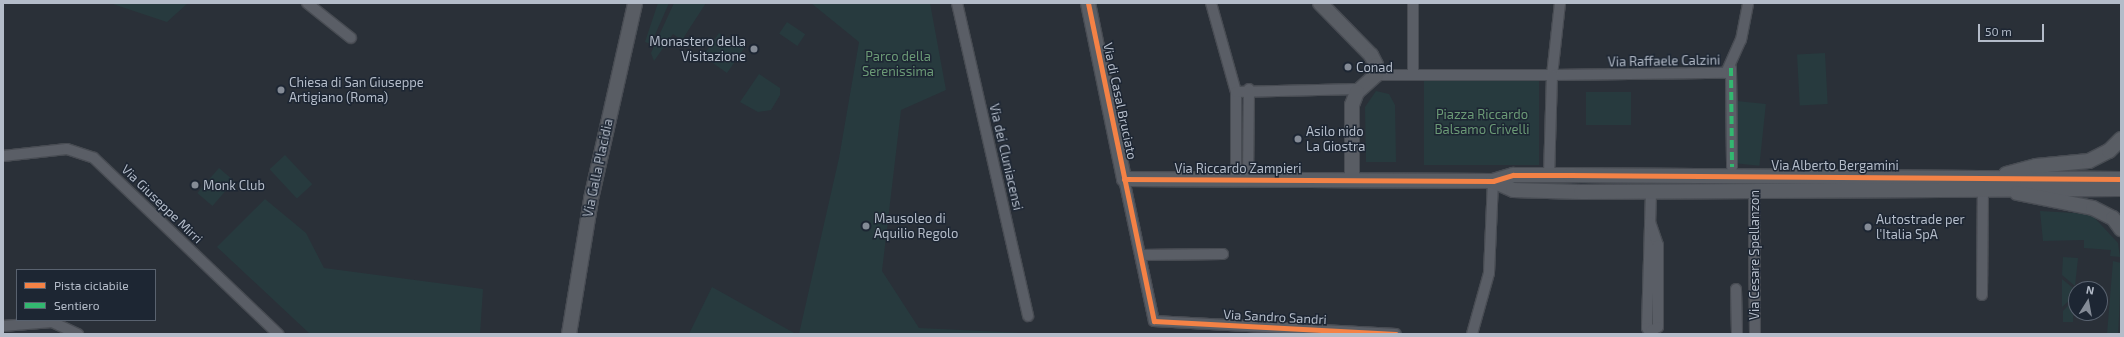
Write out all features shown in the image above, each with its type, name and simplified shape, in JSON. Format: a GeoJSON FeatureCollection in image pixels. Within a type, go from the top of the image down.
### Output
{"type":"FeatureCollection","features":[{"type":"Feature","properties":{"kind":"street"},"geometry":{"type":"LineString","coordinates":[[307,3],[351,38]]}},
{"type":"Feature","properties":{"kind":"street","name":"Via Galla Placidia"},"geometry":{"type":"LineString","coordinates":[[569,334],[587,218],[636,3]]}},
{"type":"Feature","properties":{"kind":"street","name":"Via dei Cluniacensi"},"geometry":{"type":"LineString","coordinates":[[957,3],[1028,316]]}},
{"type":"Feature","properties":{"kind":"street","name":"Via di Casal Bruciato"},"geometry":{"type":"LineString","coordinates":[[1088,3],[1154,321]]}},
{"type":"Feature","properties":{"kind":"street"},"geometry":{"type":"LineString","coordinates":[[1211,3],[1236,92],[1242,179]]}},
{"type":"Feature","properties":{"kind":"street"},"geometry":{"type":"LineString","coordinates":[[1320,3],[1374,58],[1376,75]]}},
{"type":"Feature","properties":{"kind":"street"},"geometry":{"type":"LineString","coordinates":[[1413,3],[1413,74]]}},
{"type":"Feature","properties":{"kind":"street"},"geometry":{"type":"LineString","coordinates":[[1552,75],[1376,75],[1359,90],[1351,111],[1352,178],[1493,181],[1513,175],[1549,175],[1552,75],[1560,3]]}},
{"type":"Feature","properties":{"kind":"street","name":"Via Raffaele Calzini"},"geometry":{"type":"LineString","coordinates":[[1552,75],[1715,75],[1731,68],[1748,3]]}},
{"type":"Feature","properties":{"kind":"street"},"geometry":{"type":"LineString","coordinates":[[1731,68],[1732,167]]}},
{"type":"Feature","properties":{"kind":"street"},"geometry":{"type":"LineString","coordinates":[[1236,92],[1249,89],[1359,90]]}},
{"type":"Feature","properties":{"kind":"street"},"geometry":{"type":"LineString","coordinates":[[1242,179],[1249,89]]}},
{"type":"Feature","properties":{"kind":"street"},"geometry":{"type":"LineString","coordinates":[[1994,178],[2027,167],[2089,161],[2105,154],[2121,139]]}},
{"type":"Feature","properties":{"kind":"street","name":"Via Giuseppe Mirri"},"geometry":{"type":"LineString","coordinates":[[3,156],[67,150],[94,158],[278,334]]}},
{"type":"Feature","properties":{"kind":"street","name":"Via Alberto Bergamini"},"geometry":{"type":"LineString","coordinates":[[1549,175],[2121,179]]}},
{"type":"Feature","properties":{"kind":"street","name":"Via Cesare Spellanzon"},"geometry":{"type":"LineString","coordinates":[[1754,176],[1754,334]]}},
{"type":"Feature","properties":{"kind":"street","name":"Via Riccardo Zampieri"},"geometry":{"type":"LineString","coordinates":[[1124,179],[1352,178]]}},
{"type":"Feature","properties":{"kind":"street"},"geometry":{"type":"LineString","coordinates":[[1472,334],[1488,272],[1493,181]]}},
{"type":"Feature","properties":{"kind":"street","name":"Via Alberto Bergamini"},"geometry":{"type":"LineString","coordinates":[[1493,181],[1513,190],[1651,192],[2121,189]]}},
{"type":"Feature","properties":{"kind":"street"},"geometry":{"type":"LineString","coordinates":[[1982,295],[1983,189]]}},
{"type":"Feature","properties":{"kind":"street"},"geometry":{"type":"LineString","coordinates":[[2005,189],[2037,200],[2093,208],[2113,218],[2121,229]]}},
{"type":"Feature","properties":{"kind":"street"},"geometry":{"type":"LineString","coordinates":[[1651,192],[1650,222],[1647,234],[1647,328],[1651,332]]}},
{"type":"Feature","properties":{"kind":"street"},"geometry":{"type":"LineString","coordinates":[[1141,255],[1223,254]]}},
{"type":"Feature","properties":{"kind":"street","name":"Via Cesare Spellanzon"},"geometry":{"type":"LineString","coordinates":[[1736,289],[1737,334]]}},
{"type":"Feature","properties":{"kind":"street","name":"Via Sandro Sandri"},"geometry":{"type":"LineString","coordinates":[[1154,321],[1396,334]]}},
{"type":"Feature","properties":{"kind":"street"},"geometry":{"type":"LineString","coordinates":[[3,326],[52,322],[78,334]]}},
{"type":"Feature","properties":{"kind":"green space"},"geometry":{"type":"Polygon","coordinates":[[[110,3],[188,3],[167,22],[110,3]]]}},
{"type":"Feature","properties":{"kind":"green space"},"geometry":{"type":"Polygon","coordinates":[[[658,3],[669,3],[651,44],[645,42],[658,3]]]}},
{"type":"Feature","properties":{"kind":"green space"},"geometry":{"type":"Polygon","coordinates":[[[674,3],[706,3],[682,40],[673,34],[654,61],[651,53],[674,3]]]}},
{"type":"Feature","properties":{"kind":"green space","name":"Parco della Serenissima"},"geometry":{"type":"Polygon","coordinates":[[[811,3],[930,3],[946,90],[901,110],[882,271],[919,328],[1042,334],[799,334],[839,158],[859,42],[811,3]]]}},
{"type":"Feature","properties":{"kind":"green space"},"geometry":{"type":"Polygon","coordinates":[[[787,22],[805,34],[797,46],[779,34],[787,22]]]}},
{"type":"Feature","properties":{"kind":"green space"},"geometry":{"type":"Polygon","coordinates":[[[719,33],[740,47],[745,47],[727,73],[703,56],[719,33]]]}},
{"type":"Feature","properties":{"kind":"green space"},"geometry":{"type":"Polygon","coordinates":[[[1825,53],[1828,104],[1800,105],[1797,54],[1825,53]]]}},
{"type":"Feature","properties":{"kind":"green space"},"geometry":{"type":"Polygon","coordinates":[[[759,74],[780,88],[780,95],[771,110],[758,112],[740,102],[759,74]]]}},
{"type":"Feature","properties":{"kind":"green space","name":"Piazza Riccardo Balsamo Crivelli"},"geometry":{"type":"Polygon","coordinates":[[[1424,80],[1539,80],[1539,165],[1424,165],[1424,80]]]}},
{"type":"Feature","properties":{"kind":"green space"},"geometry":{"type":"Polygon","coordinates":[[[1376,91],[1389,94],[1395,105],[1396,162],[1366,162],[1365,107],[1376,91]]]}},
{"type":"Feature","properties":{"kind":"green space"},"geometry":{"type":"Polygon","coordinates":[[[1586,92],[1631,92],[1631,125],[1586,125],[1586,92]]]}},
{"type":"Feature","properties":{"kind":"green space"},"geometry":{"type":"Polygon","coordinates":[[[1737,101],[1766,104],[1759,166],[1731,163],[1737,101]]]}},
{"type":"Feature","properties":{"kind":"green space"},"geometry":{"type":"Polygon","coordinates":[[[285,155],[312,184],[297,199],[270,169],[285,155]]]}},
{"type":"Feature","properties":{"kind":"green space"},"geometry":{"type":"Polygon","coordinates":[[[219,168],[234,181],[212,206],[197,193],[219,168]]]}},
{"type":"Feature","properties":{"kind":"green space"},"geometry":{"type":"Polygon","coordinates":[[[265,199],[306,233],[324,268],[483,289],[480,334],[310,334],[217,247],[265,199]]]}},
{"type":"Feature","properties":{"kind":"green space"},"geometry":{"type":"Polygon","coordinates":[[[2040,211],[2091,214],[2118,243],[2120,257],[2110,256],[2111,250],[2084,248],[2084,240],[2043,241],[2040,211]]]}},
{"type":"Feature","properties":{"kind":"green space"},"geometry":{"type":"Polygon","coordinates":[[[2063,257],[2078,258],[2076,281],[2069,281],[2062,275],[2063,257]]]}},
{"type":"Feature","properties":{"kind":"green space"},"geometry":{"type":"Polygon","coordinates":[[[2113,261],[2121,263],[2118,334],[2107,334],[2113,261]]]}},
{"type":"Feature","properties":{"kind":"green space"},"geometry":{"type":"Polygon","coordinates":[[[2062,279],[2068,284],[2068,302],[2062,307],[2062,279]]]}},
{"type":"Feature","properties":{"kind":"green space"},"geometry":{"type":"Polygon","coordinates":[[[712,287],[796,334],[689,334],[712,287]]]}},
{"type":"Feature","properties":{"kind":"green space"},"geometry":{"type":"Polygon","coordinates":[[[2068,306],[2068,321],[2073,322],[2063,322],[2063,311],[2068,306]]]}},
{"type":"Feature","properties":{"kind":"marked path"},"geometry":{"type":"LineString","coordinates":[[1731,68],[1732,167]]}},
{"type":"Feature","properties":{"kind":"cycle path"},"geometry":{"type":"LineString","coordinates":[[1088,3],[1154,321],[1396,334]]}},
{"type":"Feature","properties":{"kind":"cycle path"},"geometry":{"type":"LineString","coordinates":[[1124,179],[1493,181],[1513,175],[2121,179]]}},
{"type":"Feature","properties":{"kind":"place","name":"Monastero della Visitazione"},"geometry":{"type":"Point","coordinates":[754,49]}},
{"type":"Feature","properties":{"kind":"place","name":"Conad"},"geometry":{"type":"Point","coordinates":[1348,67]}},
{"type":"Feature","properties":{"kind":"place","name":"Chiesa di San Giuseppe Artigiano (Roma)"},"geometry":{"type":"Point","coordinates":[281,90]}},
{"type":"Feature","properties":{"kind":"place","name":"Asilo nido La Giostra"},"geometry":{"type":"Point","coordinates":[1298,139]}},
{"type":"Feature","properties":{"kind":"place","name":"Monk Club"},"geometry":{"type":"Point","coordinates":[195,185]}},
{"type":"Feature","properties":{"kind":"place","name":"Mausoleo di Aquilio Regolo"},"geometry":{"type":"Point","coordinates":[866,226]}},
{"type":"Feature","properties":{"kind":"place","name":"Autostrade per l'Italia SpA"},"geometry":{"type":"Point","coordinates":[1868,227]}}]}
